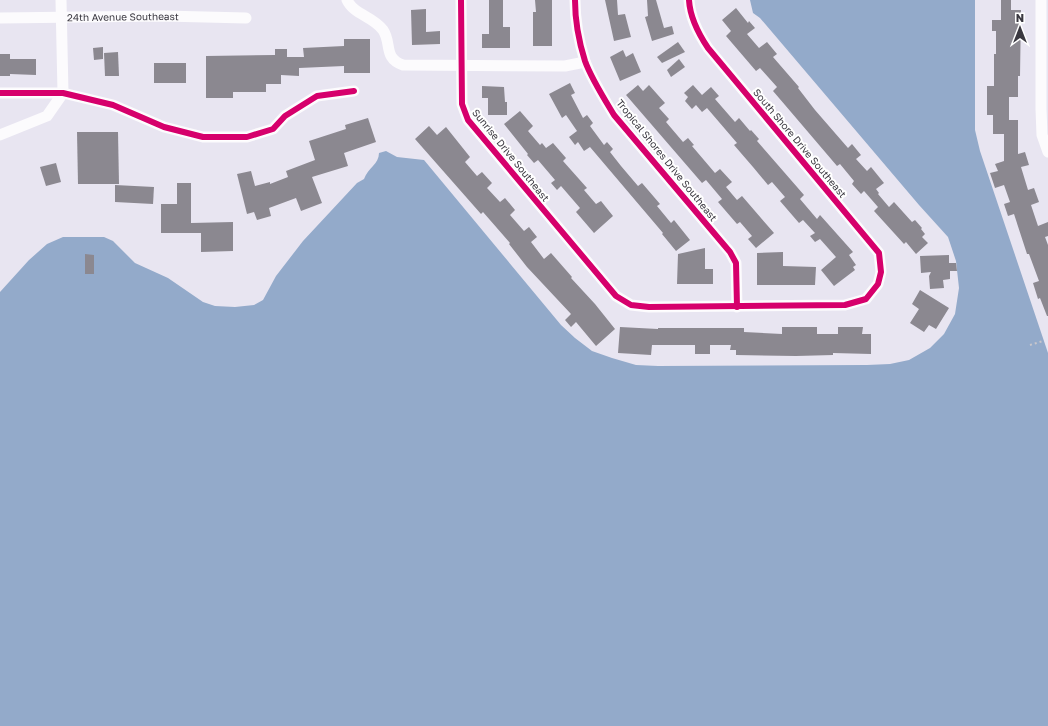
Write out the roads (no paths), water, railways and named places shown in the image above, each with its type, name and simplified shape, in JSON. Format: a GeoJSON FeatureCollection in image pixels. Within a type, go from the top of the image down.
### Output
{"type":"FeatureCollection","features":[{"type":"Feature","properties":{"kind":"street"},"geometry":{"type":"LineString","coordinates":[[0,135],[47,116],[63,93],[61,0]]}},
{"type":"Feature","properties":{"kind":"street"},"geometry":{"type":"LineString","coordinates":[[347,0],[355,10],[378,24],[384,31],[391,58],[396,63],[403,65],[565,66],[585,62]]}},
{"type":"Feature","properties":{"kind":"street","name":"Sunrise Drive Southeast"},"geometry":{"type":"LineString","coordinates":[[461,0],[462,104],[468,120],[616,296],[631,305],[640,306],[737,307]]}},
{"type":"Feature","properties":{"kind":"street","name":"Tropical Shores Drive Southeast"},"geometry":{"type":"LineString","coordinates":[[575,0],[575,10],[585,62],[602,96],[614,115],[730,252],[736,263],[737,307]]}},
{"type":"Feature","properties":{"kind":"street","name":"South Shore Drive Southeast"},"geometry":{"type":"LineString","coordinates":[[690,0],[690,8],[697,32],[708,48],[879,253],[881,272],[878,284],[866,299],[845,305],[737,307]]}},
{"type":"Feature","properties":{"kind":"street"},"geometry":{"type":"LineString","coordinates":[[1041,0],[1044,109],[1042,135],[1048,152]]}},
{"type":"Feature","properties":{"kind":"street","name":"24th Avenue Southeast"},"geometry":{"type":"LineString","coordinates":[[0,18],[164,16],[246,18]]}},
{"type":"Feature","properties":{"kind":"street"},"geometry":{"type":"LineString","coordinates":[[0,93],[63,93],[112,105],[164,127],[202,138],[247,137],[273,129],[285,116],[317,96],[354,91]]}},
{"type":"Feature","properties":{"kind":"water"},"geometry":{"type":"Polygon","coordinates":[[[750,0],[975,0],[975,130],[980,151],[1048,353],[1048,726],[0,726],[0,292],[29,260],[47,244],[63,237],[104,237],[113,241],[135,263],[168,278],[203,302],[215,306],[235,307],[254,305],[263,300],[276,276],[303,241],[357,183],[364,179],[379,157],[379,153],[386,151],[397,157],[424,160],[561,325],[592,351],[636,365],[867,365],[890,364],[909,360],[930,348],[944,334],[955,314],[959,288],[956,261],[948,237],[760,18],[753,13],[750,0]]]}}]}
